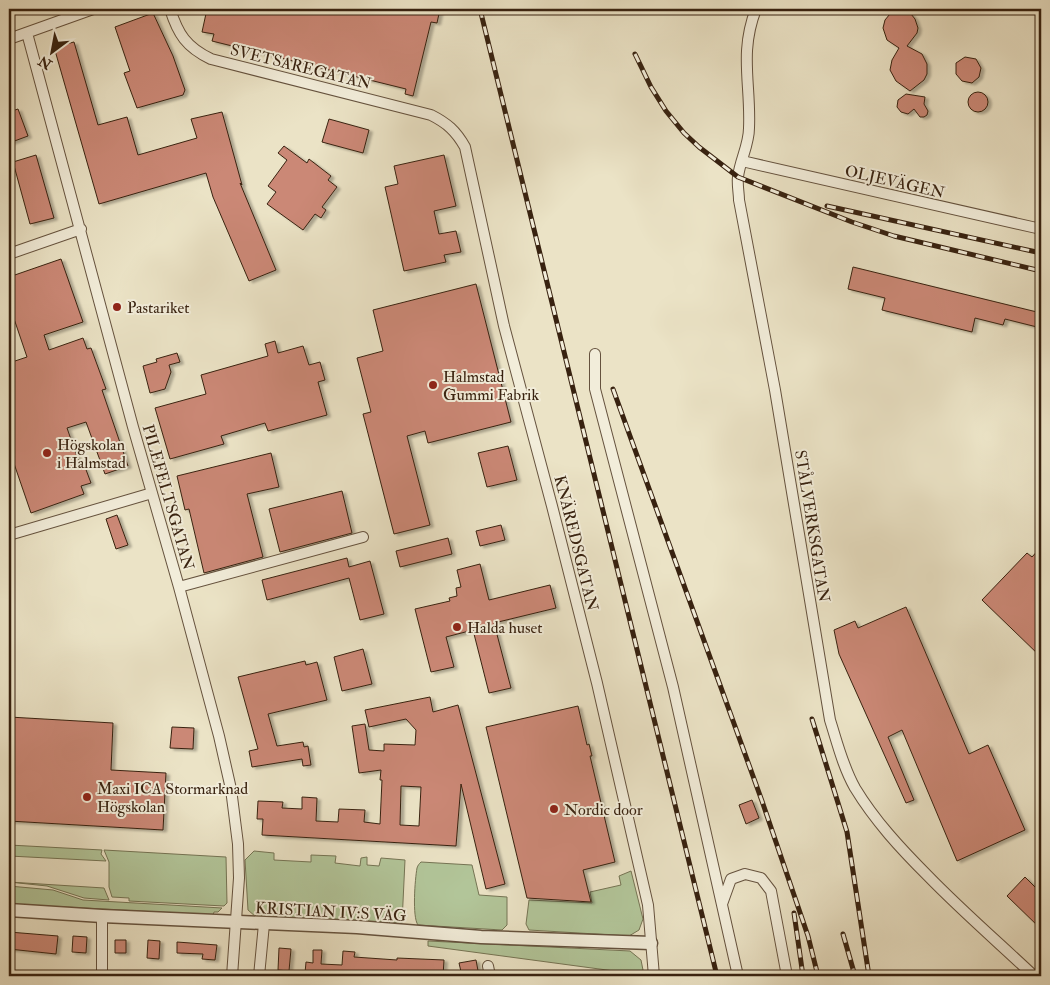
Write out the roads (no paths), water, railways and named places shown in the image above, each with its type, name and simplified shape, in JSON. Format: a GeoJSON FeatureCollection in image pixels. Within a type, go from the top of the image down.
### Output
{"type":"FeatureCollection","features":[{"type":"Feature","properties":{"kind":"street"},"geometry":{"type":"LineString","coordinates":[[9,39],[92,9]]}},
{"type":"Feature","properties":{"kind":"street","name":"SVETSAREGATAN"},"geometry":{"type":"LineString","coordinates":[[170,9],[182,38],[199,53],[211,59],[431,115],[448,124]]}},
{"type":"Feature","properties":{"kind":"street","name":"STÅLVERKSGATAN"},"geometry":{"type":"LineString","coordinates":[[756,9],[747,40],[746,64],[749,130],[747,146],[738,177],[739,200],[775,390],[830,720],[841,756],[854,786],[869,810],[899,846],[943,891],[1034,976]]}},
{"type":"Feature","properties":{"kind":"street","name":"PILEFELTSGATAN"},"geometry":{"type":"LineString","coordinates":[[27,33],[179,587],[231,788],[238,844],[237,923],[232,976]]}},
{"type":"Feature","properties":{"kind":"street","name":"KNÄREDSGATAN"},"geometry":{"type":"LineString","coordinates":[[448,124],[458,134],[465,147],[504,326],[599,692],[648,905],[654,976]]}},
{"type":"Feature","properties":{"kind":"street","name":"OLJEVÄGEN"},"geometry":{"type":"LineString","coordinates":[[742,161],[1041,229]]}},
{"type":"Feature","properties":{"kind":"street"},"geometry":{"type":"LineString","coordinates":[[9,254],[80,229]]}},
{"type":"Feature","properties":{"kind":"street"},"geometry":{"type":"LineString","coordinates":[[595,354],[595,389],[673,686],[738,976]]}},
{"type":"Feature","properties":{"kind":"street"},"geometry":{"type":"LineString","coordinates":[[9,536],[152,493]]}},
{"type":"Feature","properties":{"kind":"street"},"geometry":{"type":"LineString","coordinates":[[179,587],[363,537]]}},
{"type":"Feature","properties":{"kind":"street"},"geometry":{"type":"LineString","coordinates":[[722,904],[731,879],[745,874],[761,878],[770,891],[787,976]]}},
{"type":"Feature","properties":{"kind":"street","name":"KRISTIAN IV:S VÄG"},"geometry":{"type":"LineString","coordinates":[[9,910],[237,923],[408,930],[481,937],[651,943]]}},
{"type":"Feature","properties":{"kind":"street"},"geometry":{"type":"LineString","coordinates":[[102,916],[102,976]]}},
{"type":"Feature","properties":{"kind":"street"},"geometry":{"type":"LineString","coordinates":[[259,976],[264,924]]}},
{"type":"Feature","properties":{"kind":"railway"},"geometry":{"type":"LineString","coordinates":[[480,9],[717,976]]}},
{"type":"Feature","properties":{"kind":"railway"},"geometry":{"type":"LineString","coordinates":[[635,54],[651,87],[666,111],[684,133],[738,177],[852,222],[894,236],[1041,271]]}},
{"type":"Feature","properties":{"kind":"railway"},"geometry":{"type":"LineString","coordinates":[[827,206],[1041,253]]}},
{"type":"Feature","properties":{"kind":"railway"},"geometry":{"type":"LineString","coordinates":[[613,389],[762,801],[808,936],[818,976]]}},
{"type":"Feature","properties":{"kind":"railway"},"geometry":{"type":"LineString","coordinates":[[812,719],[847,832],[869,976]]}},
{"type":"Feature","properties":{"kind":"railway"},"geometry":{"type":"LineString","coordinates":[[794,913],[803,976]]}},
{"type":"Feature","properties":{"kind":"railway"},"geometry":{"type":"LineString","coordinates":[[843,934],[855,976]]}},
{"type":"Feature","properties":{"kind":"place","name":"Pastariket"},"geometry":{"type":"Point","coordinates":[117,307]}},
{"type":"Feature","properties":{"kind":"place","name":"Halmstad Gummi Fabrik"},"geometry":{"type":"Point","coordinates":[433,385]}},
{"type":"Feature","properties":{"kind":"place","name":"Högskolan i Halmstad"},"geometry":{"type":"Point","coordinates":[47,453]}},
{"type":"Feature","properties":{"kind":"place","name":"Halda huset"},"geometry":{"type":"Point","coordinates":[457,627]}},
{"type":"Feature","properties":{"kind":"place","name":"Maxi ICA Stormarknad Högskolan"},"geometry":{"type":"Point","coordinates":[87,797]}},
{"type":"Feature","properties":{"kind":"place","name":"Nordic door"},"geometry":{"type":"Point","coordinates":[554,809]}}]}
